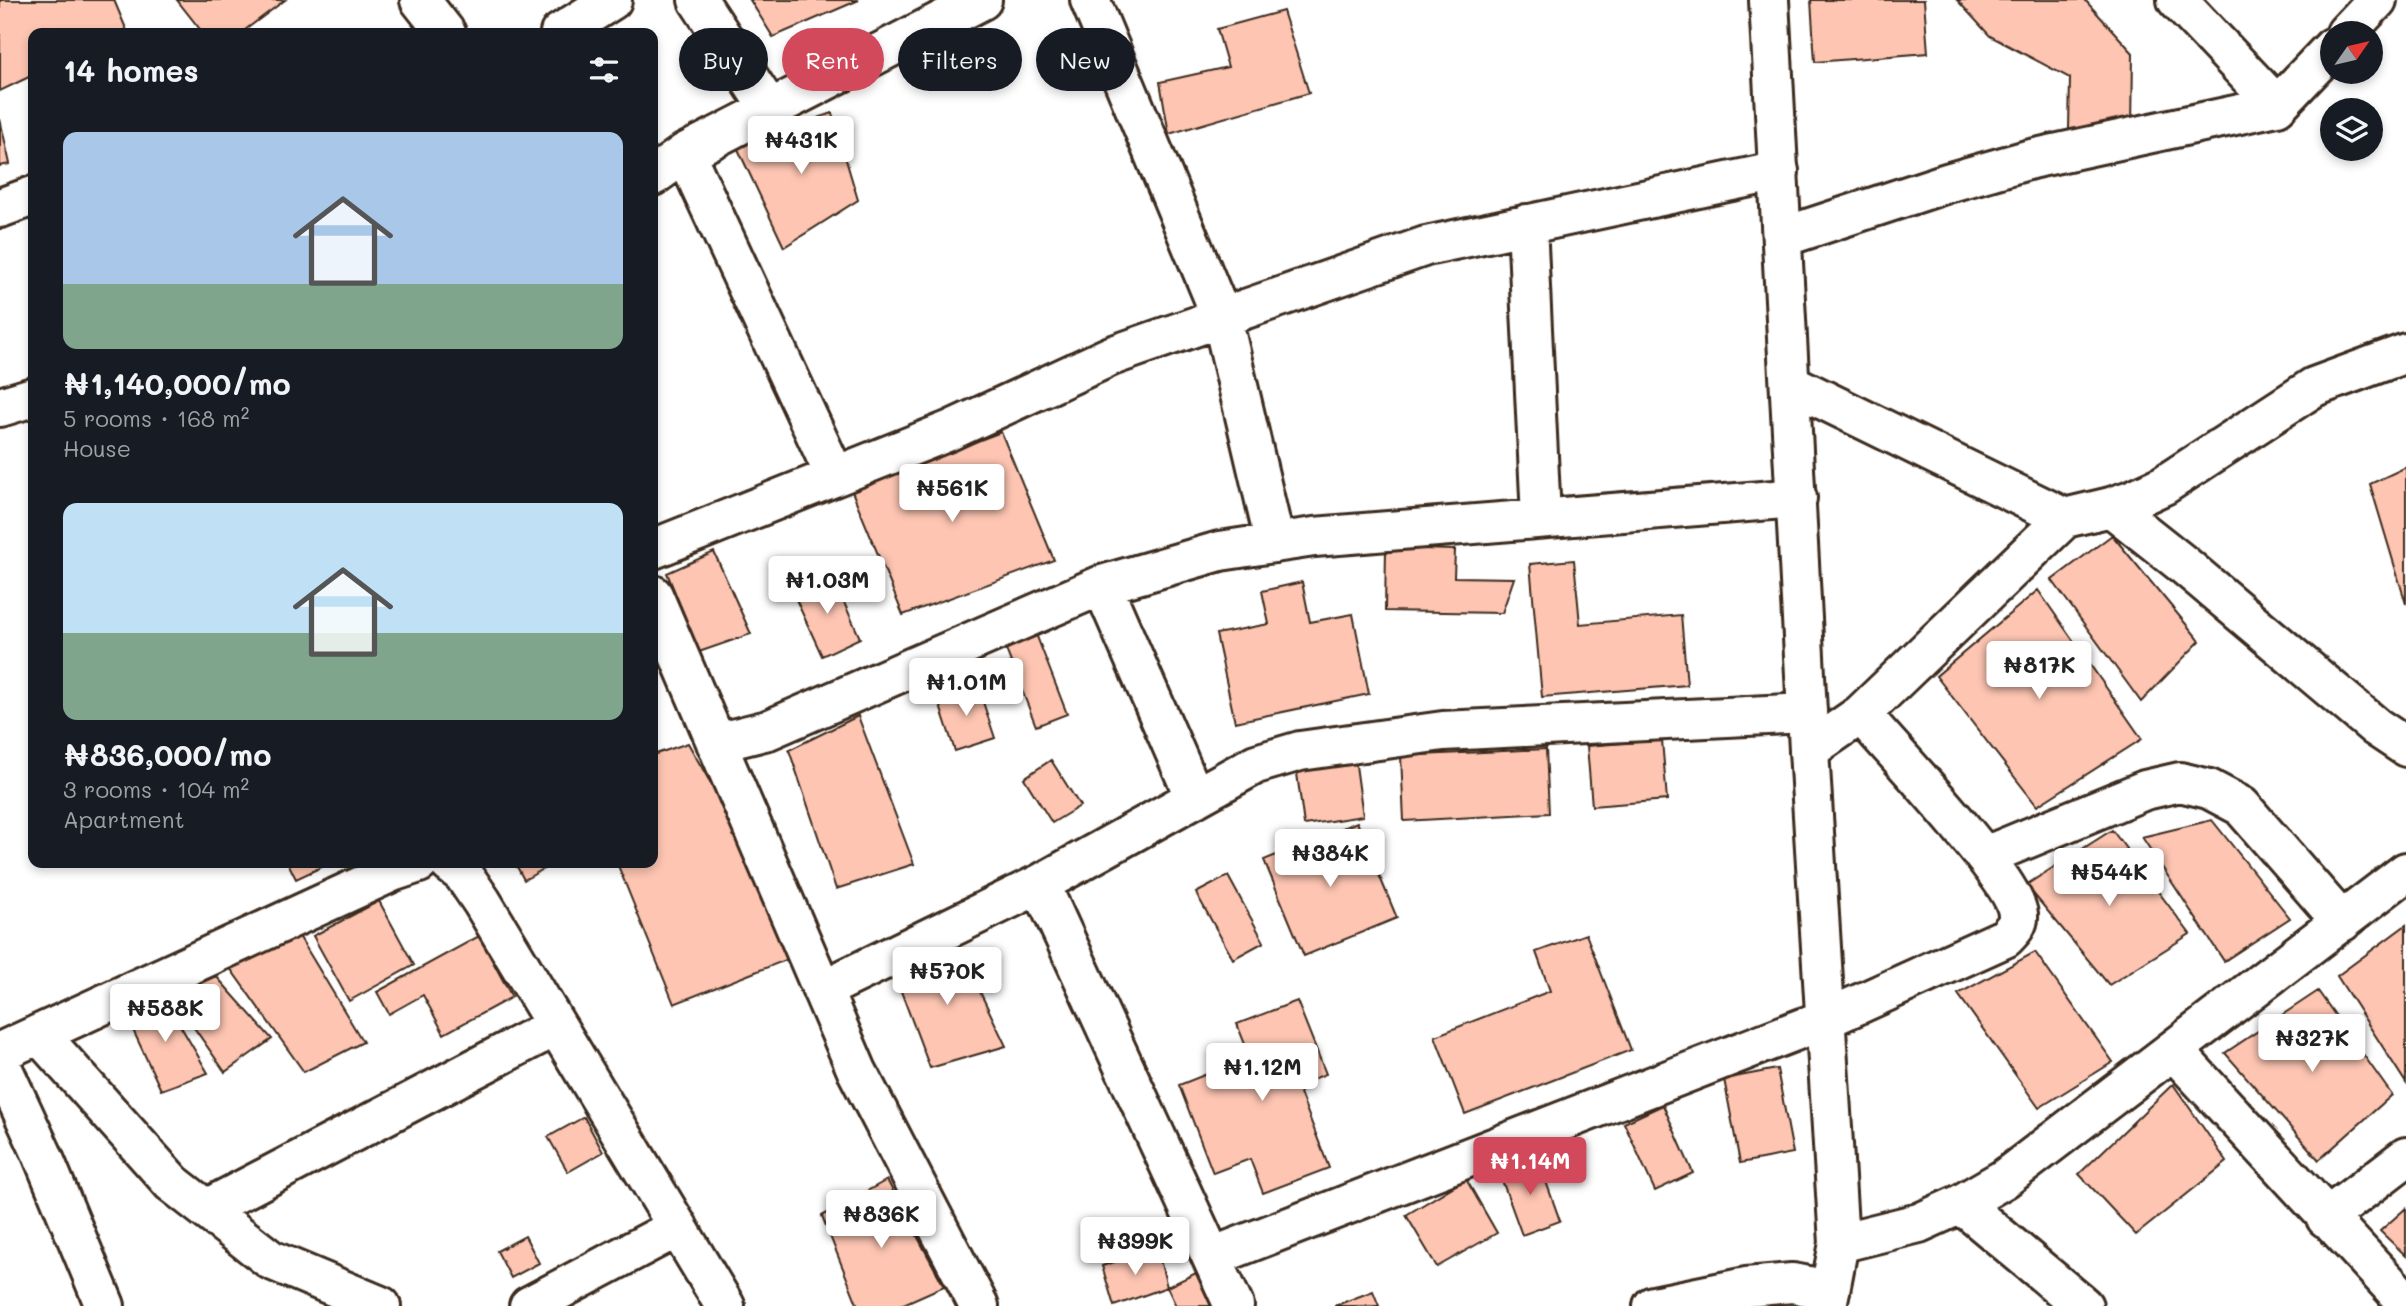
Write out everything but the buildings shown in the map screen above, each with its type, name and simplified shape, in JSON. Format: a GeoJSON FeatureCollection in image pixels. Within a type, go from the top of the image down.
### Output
{"type":"FeatureCollection","features":[{"type":"Feature","properties":{"kind":"street"},"geometry":{"type":"LineString","coordinates":[[420,0],[442,28]]}},
{"type":"Feature","properties":{"kind":"street"},"geometry":{"type":"LineString","coordinates":[[568,28],[612,0]]}},
{"type":"Feature","properties":{"kind":"street"},"geometry":{"type":"LineString","coordinates":[[698,0],[771,110]]}},
{"type":"Feature","properties":{"kind":"street"},"geometry":{"type":"LineString","coordinates":[[658,172],[685,153],[982,0]]}},
{"type":"Feature","properties":{"kind":"street"},"geometry":{"type":"LineString","coordinates":[[1090,0],[1222,318],[1275,543]]}},
{"type":"Feature","properties":{"kind":"street"},"geometry":{"type":"LineString","coordinates":[[2178,0],[2277,106]]}},
{"type":"Feature","properties":{"kind":"street"},"geometry":{"type":"LineString","coordinates":[[2358,21],[2378,0]]}},
{"type":"Feature","properties":{"kind":"street"},"geometry":{"type":"LineString","coordinates":[[1653,1306],[1746,1287],[1791,1283],[1828,1298],[1839,1243],[1808,750],[1774,87],[1772,1]]}},
{"type":"Feature","properties":{"kind":"street"},"geometry":{"type":"LineString","coordinates":[[1783,237],[1947,183],[2019,163],[2277,106],[2320,61]]}},
{"type":"Feature","properties":{"kind":"street"},"geometry":{"type":"LineString","coordinates":[[685,153],[835,475]]}},
{"type":"Feature","properties":{"kind":"street"},"geometry":{"type":"LineString","coordinates":[[658,547],[949,431],[1111,356],[1426,246],[1779,171]]}},
{"type":"Feature","properties":{"kind":"street"},"geometry":{"type":"LineString","coordinates":[[0,208],[28,198]]}},
{"type":"Feature","properties":{"kind":"street"},"geometry":{"type":"LineString","coordinates":[[1527,224],[1541,518]]}},
{"type":"Feature","properties":{"kind":"street"},"geometry":{"type":"LineString","coordinates":[[1808,750],[1861,714],[2065,518],[2111,508],[2164,485],[2315,387],[2406,353]]}},
{"type":"Feature","properties":{"kind":"street"},"geometry":{"type":"LineString","coordinates":[[1791,384],[2065,518]]}},
{"type":"Feature","properties":{"kind":"street"},"geometry":{"type":"LineString","coordinates":[[0,407],[28,399]]}},
{"type":"Feature","properties":{"kind":"street"},"geometry":{"type":"LineString","coordinates":[[716,743],[768,730],[1102,585],[1220,551],[1314,537],[1797,498]]}},
{"type":"Feature","properties":{"kind":"street"},"geometry":{"type":"LineString","coordinates":[[2111,508],[2184,565],[2376,727],[2406,747]]}},
{"type":"Feature","properties":{"kind":"street"},"geometry":{"type":"LineString","coordinates":[[1102,585],[1195,798]]}},
{"type":"Feature","properties":{"kind":"street"},"geometry":{"type":"LineString","coordinates":[[658,607],[857,1071],[979,1306]]}},
{"type":"Feature","properties":{"kind":"street"},"geometry":{"type":"LineString","coordinates":[[822,990],[1040,884],[1256,764],[1300,751],[1443,732],[1807,713]]}},
{"type":"Feature","properties":{"kind":"street"},"geometry":{"type":"LineString","coordinates":[[1212,1257],[1826,1019],[2005,938],[2016,926],[2018,915],[1985,856],[1861,714]]}},
{"type":"Feature","properties":{"kind":"street"},"geometry":{"type":"LineString","coordinates":[[1985,856],[2146,790],[2180,782],[2209,789],[2241,807],[2342,922]]}},
{"type":"Feature","properties":{"kind":"street"},"geometry":{"type":"LineString","coordinates":[[0,1052],[405,868]]}},
{"type":"Feature","properties":{"kind":"street"},"geometry":{"type":"LineString","coordinates":[[455,868],[463,874],[482,902],[725,1306]]}},
{"type":"Feature","properties":{"kind":"street"},"geometry":{"type":"LineString","coordinates":[[1839,1243],[1919,1223],[1961,1204],[2004,1179],[2406,872]]}},
{"type":"Feature","properties":{"kind":"street"},"geometry":{"type":"LineString","coordinates":[[1040,884],[1234,1306]]}},
{"type":"Feature","properties":{"kind":"street"},"geometry":{"type":"LineString","coordinates":[[206,1209],[556,1026]]}},
{"type":"Feature","properties":{"kind":"street"},"geometry":{"type":"LineString","coordinates":[[39,1034],[172,1183],[271,1260],[381,1306]]}},
{"type":"Feature","properties":{"kind":"street"},"geometry":{"type":"LineString","coordinates":[[2173,1051],[2406,1302]]}},
{"type":"Feature","properties":{"kind":"street"},"geometry":{"type":"LineString","coordinates":[[0,1063],[43,1154],[105,1306]]}},
{"type":"Feature","properties":{"kind":"street"},"geometry":{"type":"LineString","coordinates":[[2326,1218],[2406,1157]]}},
{"type":"Feature","properties":{"kind":"street"},"geometry":{"type":"LineString","coordinates":[[1961,1204],[2083,1306]]}},
{"type":"Feature","properties":{"kind":"street"},"geometry":{"type":"LineString","coordinates":[[529,1306],[678,1227]]}}]}
